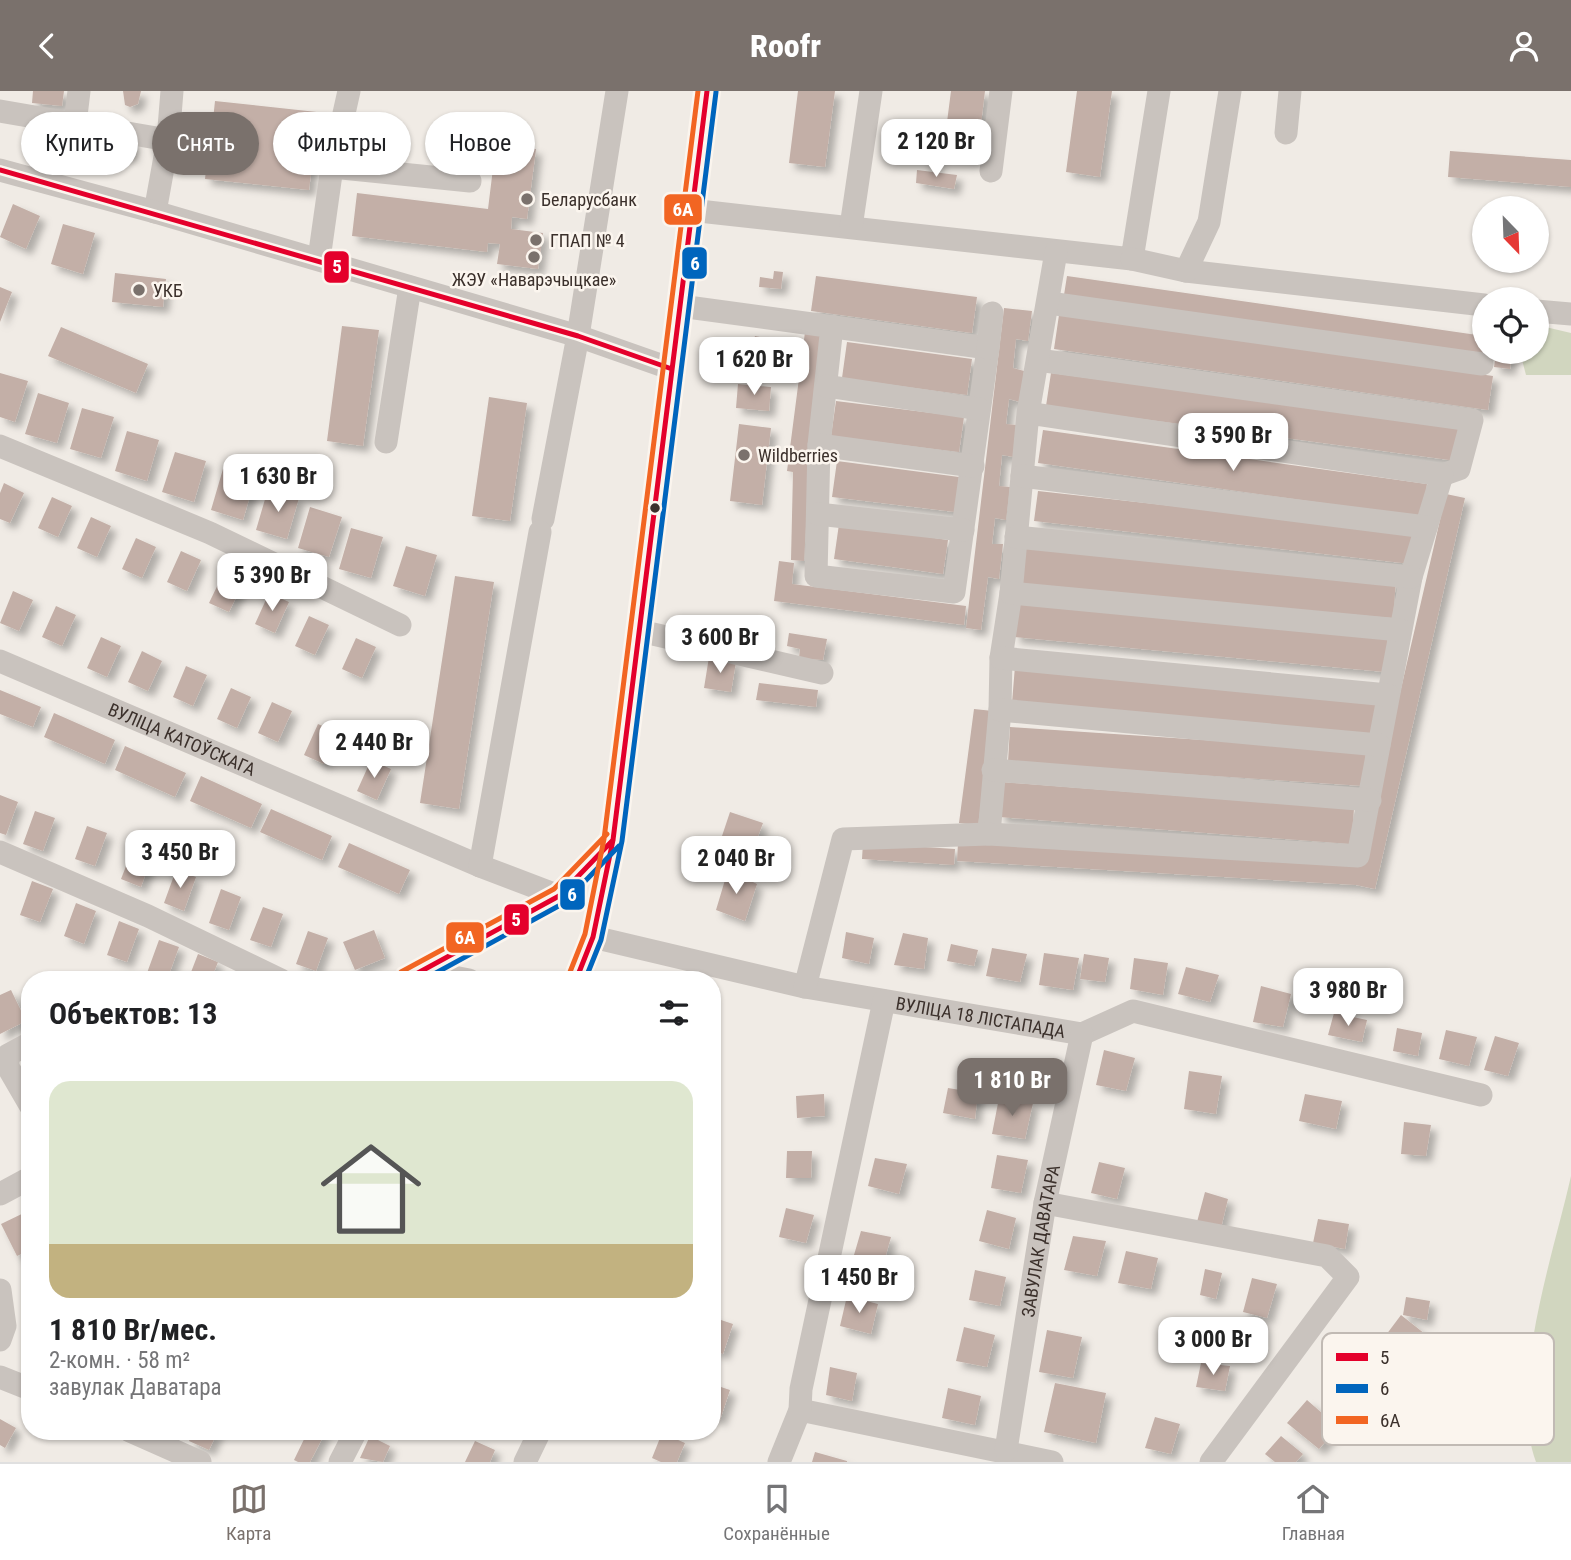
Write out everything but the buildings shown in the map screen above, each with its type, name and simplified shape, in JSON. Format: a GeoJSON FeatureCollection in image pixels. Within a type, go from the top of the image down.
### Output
{"type":"FeatureCollection","features":[{"type":"Feature","properties":{"kind":"street"},"geometry":{"type":"LineString","coordinates":[[76,112],[79,91]]}},
{"type":"Feature","properties":{"kind":"street"},"geometry":{"type":"LineString","coordinates":[[170,112],[172,91]]}},
{"type":"Feature","properties":{"kind":"street"},"geometry":{"type":"LineString","coordinates":[[344,112],[349,91]]}},
{"type":"Feature","properties":{"kind":"street"},"geometry":{"type":"LineString","coordinates":[[480,866],[578,336],[617,91]]}},
{"type":"Feature","properties":{"kind":"street"},"geometry":{"type":"LineString","coordinates":[[580,971],[593,937],[613,840],[707,91]]}},
{"type":"Feature","properties":{"kind":"street"},"geometry":{"type":"LineString","coordinates":[[851,226],[872,91]]}},
{"type":"Feature","properties":{"kind":"street"},"geometry":{"type":"LineString","coordinates":[[991,171],[1002,91]]}},
{"type":"Feature","properties":{"kind":"street"},"geometry":{"type":"LineString","coordinates":[[1132,259],[1159,91]]}},
{"type":"Feature","properties":{"kind":"street"},"geometry":{"type":"LineString","coordinates":[[1186,271],[1209,222],[1230,91]]}},
{"type":"Feature","properties":{"kind":"street"},"geometry":{"type":"LineString","coordinates":[[1286,133],[1290,91]]}},
{"type":"Feature","properties":{"kind":"street"},"geometry":{"type":"LineString","coordinates":[[0,111],[21,115]]}},
{"type":"Feature","properties":{"kind":"street"},"geometry":{"type":"LineString","coordinates":[[0,171],[319,259],[578,336],[672,369]]}},
{"type":"Feature","properties":{"kind":"street"},"geometry":{"type":"LineString","coordinates":[[155,212],[162,175]]}},
{"type":"Feature","properties":{"kind":"street"},"geometry":{"type":"LineString","coordinates":[[319,259],[331,175]]}},
{"type":"Feature","properties":{"kind":"street"},"geometry":{"type":"LineString","coordinates":[[411,175],[470,181]]}},
{"type":"Feature","properties":{"kind":"street"},"geometry":{"type":"LineString","coordinates":[[690,210],[1132,259],[1186,271],[1472,304]]}},
{"type":"Feature","properties":{"kind":"street"},"geometry":{"type":"LineString","coordinates":[[989,834],[1000,711],[1001,658],[1011,593],[1028,413],[1056,252]]}},
{"type":"Feature","properties":{"kind":"street"},"geometry":{"type":"LineString","coordinates":[[386,442],[410,287]]}},
{"type":"Feature","properties":{"kind":"street"},"geometry":{"type":"LineString","coordinates":[[1049,303],[1472,363]]}},
{"type":"Feature","properties":{"kind":"street"},"geometry":{"type":"LineString","coordinates":[[680,306],[988,348]]}},
{"type":"Feature","properties":{"kind":"street"},"geometry":{"type":"LineString","coordinates":[[1549,312],[1571,314]]}},
{"type":"Feature","properties":{"kind":"street"},"geometry":{"type":"LineString","coordinates":[[832,326],[819,445],[816,576],[954,592],[992,313]]}},
{"type":"Feature","properties":{"kind":"street"},"geometry":{"type":"LineString","coordinates":[[1028,413],[1442,475],[1459,469],[1472,420],[1038,359]]}},
{"type":"Feature","properties":{"kind":"street"},"geometry":{"type":"LineString","coordinates":[[826,386],[979,409]]}},
{"type":"Feature","properties":{"kind":"street"},"geometry":{"type":"LineString","coordinates":[[819,445],[973,466]]}},
{"type":"Feature","properties":{"kind":"street"},"geometry":{"type":"LineString","coordinates":[[0,446],[211,533],[400,625]]}},
{"type":"Feature","properties":{"kind":"street"},"geometry":{"type":"LineString","coordinates":[[805,987],[843,839],[989,834],[1357,856],[1370,800],[1411,577],[1442,475]]}},
{"type":"Feature","properties":{"kind":"street"},"geometry":{"type":"LineString","coordinates":[[1022,476],[1426,527]]}},
{"type":"Feature","properties":{"kind":"street"},"geometry":{"type":"LineString","coordinates":[[818,514],[963,530]]}},
{"type":"Feature","properties":{"kind":"street"},"geometry":{"type":"LineString","coordinates":[[1016,537],[1411,577]]}},
{"type":"Feature","properties":{"kind":"street"},"geometry":{"type":"LineString","coordinates":[[1011,593],[1400,629]]}},
{"type":"Feature","properties":{"kind":"street"},"geometry":{"type":"LineString","coordinates":[[640,631],[822,673]]}},
{"type":"Feature","properties":{"kind":"street"},"geometry":{"type":"LineString","coordinates":[[1001,658],[1388,695]]}},
{"type":"Feature","properties":{"kind":"street","name":"ВУЛІЦА КАТОЎСКАГА"},"geometry":{"type":"LineString","coordinates":[[0,661],[480,866],[559,896]]}},
{"type":"Feature","properties":{"kind":"street"},"geometry":{"type":"LineString","coordinates":[[1000,711],[1379,745]]}},
{"type":"Feature","properties":{"kind":"street"},"geometry":{"type":"LineString","coordinates":[[993,770],[1370,800]]}},
{"type":"Feature","properties":{"kind":"street"},"geometry":{"type":"LineString","coordinates":[[423,971],[559,896],[613,840]]}},
{"type":"Feature","properties":{"kind":"street"},"geometry":{"type":"LineString","coordinates":[[0,852],[148,916],[262,971]]}},
{"type":"Feature","properties":{"kind":"street","name":"ВУЛІЦА 18 ЛІСТАПАДА"},"geometry":{"type":"LineString","coordinates":[[593,937],[805,987],[1082,1034],[1133,1011],[1481,1095]]}},
{"type":"Feature","properties":{"kind":"street","name":"ВУЛІЦА 18 ЛІСТАПАДА"},"geometry":{"type":"LineString","coordinates":[[779,1462],[800,1410],[801,1389],[884,1001]]}},
{"type":"Feature","properties":{"kind":"street","name":"ЗАВУЛАК ДАВАТАРА"},"geometry":{"type":"LineString","coordinates":[[1006,1450],[1045,1203],[1082,1034]]}},
{"type":"Feature","properties":{"kind":"street"},"geometry":{"type":"LineString","coordinates":[[21,1048],[8,1055],[8,1067],[21,1089]]}},
{"type":"Feature","properties":{"kind":"street"},"geometry":{"type":"LineString","coordinates":[[0,1194],[21,1183]]}},
{"type":"Feature","properties":{"kind":"street"},"geometry":{"type":"LineString","coordinates":[[1045,1203],[1327,1256],[1348,1277],[1211,1462]]}},
{"type":"Feature","properties":{"kind":"street"},"geometry":{"type":"LineString","coordinates":[[0,1290],[5,1326],[0,1340]]}},
{"type":"Feature","properties":{"kind":"street"},"geometry":{"type":"LineString","coordinates":[[0,1377],[21,1385]]}},
{"type":"Feature","properties":{"kind":"street"},"geometry":{"type":"LineString","coordinates":[[800,1410],[1006,1450],[1052,1462]]}},
{"type":"Feature","properties":{"kind":"street"},"geometry":{"type":"LineString","coordinates":[[341,1462],[352,1440]]}},
{"type":"Feature","properties":{"kind":"street"},"geometry":{"type":"LineString","coordinates":[[525,1462],[536,1440]]}},
{"type":"Feature","properties":{"kind":"street"},"geometry":{"type":"LineString","coordinates":[[155,1445],[200,1462]]}},
{"type":"Feature","properties":{"kind":"green space"},"geometry":{"type":"Polygon","coordinates":[[[1549,328],[1571,333],[1571,375],[1526,375],[1523,364],[1549,364],[1549,328]]]}},
{"type":"Feature","properties":{"kind":"green space"},"geometry":{"type":"Polygon","coordinates":[[[1571,1176],[1571,1462],[1536,1462],[1532,1445],[1554,1445],[1554,1333],[1534,1333],[1571,1176]]]}},
{"type":"Feature","properties":{"kind":"transit line","name":"6А"},"geometry":{"type":"LineString","coordinates":[[570,971],[585,934],[604,839],[698,91]]}},
{"type":"Feature","properties":{"kind":"transit line","name":"5"},"geometry":{"type":"LineString","coordinates":[[580,971],[593,937],[613,840],[707,91]]}},
{"type":"Feature","properties":{"kind":"transit line","name":"6"},"geometry":{"type":"LineString","coordinates":[[589,971],[601,940],[622,841],[716,92]]}},
{"type":"Feature","properties":{"kind":"transit line","name":"5"},"geometry":{"type":"LineString","coordinates":[[0,170],[578,336],[672,369]]}},
{"type":"Feature","properties":{"kind":"transit line","name":"6А"},"geometry":{"type":"LineString","coordinates":[[403,971],[554,889],[607,834]]}},
{"type":"Feature","properties":{"kind":"transit line","name":"5"},"geometry":{"type":"LineString","coordinates":[[422,971],[559,896],[613,840]]}},
{"type":"Feature","properties":{"kind":"transit line","name":"6"},"geometry":{"type":"LineString","coordinates":[[439,971],[564,903],[619,846]]}},
{"type":"Feature","properties":{"kind":"place","name":"Беларусбанк"},"geometry":{"type":"Point","coordinates":[527,199]}},
{"type":"Feature","properties":{"kind":"place","name":"ГПАП № 4"},"geometry":{"type":"Point","coordinates":[536,240]}},
{"type":"Feature","properties":{"kind":"place","name":"ЖЭУ «Наварэчыцкае»"},"geometry":{"type":"Point","coordinates":[534,257]}},
{"type":"Feature","properties":{"kind":"place","name":"УКБ"},"geometry":{"type":"Point","coordinates":[139,290]}},
{"type":"Feature","properties":{"kind":"place","name":"Wildberries"},"geometry":{"type":"Point","coordinates":[744,455]}}]}
